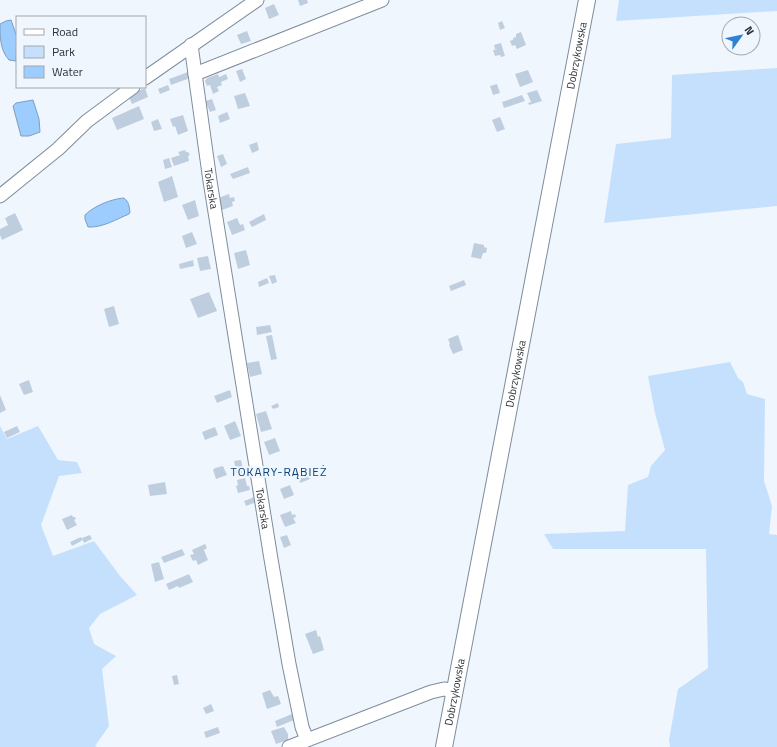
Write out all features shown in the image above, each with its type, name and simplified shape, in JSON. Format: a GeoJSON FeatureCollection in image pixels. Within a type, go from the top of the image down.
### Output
{"type":"FeatureCollection","features":[{"type":"Feature","properties":{"kind":"main road","name":"Dobrzykowska"},"geometry":{"type":"LineString","coordinates":[[444,747],[587,0]]}},
{"type":"Feature","properties":{"kind":"street"},"geometry":{"type":"LineString","coordinates":[[146,77],[257,0]]}},
{"type":"Feature","properties":{"kind":"street"},"geometry":{"type":"LineString","coordinates":[[195,74],[382,0]]}},
{"type":"Feature","properties":{"kind":"street","name":"Tokarska"},"geometry":{"type":"LineString","coordinates":[[191,46],[210,181],[286,649],[302,727],[307,740]]}},
{"type":"Feature","properties":{"kind":"street"},"geometry":{"type":"LineString","coordinates":[[0,196],[58,149],[87,121],[132,88]]}},
{"type":"Feature","properties":{"kind":"street"},"geometry":{"type":"LineString","coordinates":[[289,747],[431,692],[444,690],[455,691]]}},
{"type":"Feature","properties":{"kind":"green space"},"geometry":{"type":"Polygon","coordinates":[[[619,0],[777,0],[777,11],[616,21],[619,0]]]}},
{"type":"Feature","properties":{"kind":"green space"},"geometry":{"type":"Polygon","coordinates":[[[777,68],[777,206],[604,223],[616,144],[671,138],[672,75],[777,68]]]}},
{"type":"Feature","properties":{"kind":"green space"},"geometry":{"type":"Polygon","coordinates":[[[730,362],[738,378],[743,382],[747,394],[765,399],[764,481],[772,506],[769,534],[777,535],[777,747],[670,747],[669,740],[678,689],[708,668],[706,549],[553,549],[544,534],[625,531],[628,485],[648,477],[651,466],[665,450],[655,413],[648,376],[730,362]]]}},
{"type":"Feature","properties":{"kind":"green space"},"geometry":{"type":"Polygon","coordinates":[[[0,426],[7,439],[38,426],[58,460],[77,462],[82,473],[59,476],[41,525],[53,556],[94,541],[120,576],[137,595],[100,614],[89,628],[94,644],[116,656],[102,669],[109,726],[95,746],[97,747],[0,747],[0,426]]]}},
{"type":"Feature","properties":{"kind":"water"},"geometry":{"type":"Polygon","coordinates":[[[11,20],[16,34],[16,61],[9,60],[2,48],[0,24],[11,20]]]}},
{"type":"Feature","properties":{"kind":"water"},"geometry":{"type":"Polygon","coordinates":[[[33,100],[39,119],[40,132],[29,136],[21,136],[13,106],[16,103],[33,100]]]}},
{"type":"Feature","properties":{"kind":"water"},"geometry":{"type":"Polygon","coordinates":[[[124,198],[128,204],[129,214],[104,225],[88,227],[85,215],[103,204],[124,198]]]}},
{"type":"Feature","properties":{"kind":"building"},"geometry":{"type":"Polygon","coordinates":[[[298,0],[307,0],[308,3],[300,6],[298,0]]]}},
{"type":"Feature","properties":{"kind":"building"},"geometry":{"type":"Polygon","coordinates":[[[274,4],[279,15],[269,19],[265,8],[274,4]]]}},
{"type":"Feature","properties":{"kind":"building"},"geometry":{"type":"Polygon","coordinates":[[[502,21],[505,28],[500,30],[498,23],[502,21]]]}},
{"type":"Feature","properties":{"kind":"building"},"geometry":{"type":"Polygon","coordinates":[[[247,31],[251,41],[241,44],[237,35],[247,31]]]}},
{"type":"Feature","properties":{"kind":"building"},"geometry":{"type":"Polygon","coordinates":[[[521,32],[526,45],[517,49],[515,45],[512,46],[510,41],[516,37],[516,34],[521,32]]]}},
{"type":"Feature","properties":{"kind":"building"},"geometry":{"type":"Polygon","coordinates":[[[501,43],[505,56],[495,56],[493,50],[498,49],[495,49],[494,45],[501,43]]]}},
{"type":"Feature","properties":{"kind":"building"},"geometry":{"type":"Polygon","coordinates":[[[242,69],[246,79],[240,82],[236,71],[242,69]]]}},
{"type":"Feature","properties":{"kind":"building"},"geometry":{"type":"Polygon","coordinates":[[[528,70],[533,82],[520,87],[515,74],[528,70]]]}},
{"type":"Feature","properties":{"kind":"building"},"geometry":{"type":"Polygon","coordinates":[[[188,72],[190,78],[171,85],[169,79],[188,72]]]}},
{"type":"Feature","properties":{"kind":"building"},"geometry":{"type":"Polygon","coordinates":[[[218,74],[219,77],[226,74],[228,79],[221,82],[222,85],[217,87],[219,91],[213,94],[210,85],[207,86],[205,81],[207,78],[218,74]]]}},
{"type":"Feature","properties":{"kind":"building"},"geometry":{"type":"Polygon","coordinates":[[[497,84],[500,93],[493,95],[490,86],[497,84]]]}},
{"type":"Feature","properties":{"kind":"building"},"geometry":{"type":"Polygon","coordinates":[[[168,85],[170,90],[160,94],[158,89],[168,85]]]}},
{"type":"Feature","properties":{"kind":"building"},"geometry":{"type":"Polygon","coordinates":[[[145,88],[148,97],[132,104],[128,95],[145,88]]]}},
{"type":"Feature","properties":{"kind":"building"},"geometry":{"type":"Polygon","coordinates":[[[537,90],[542,101],[529,105],[528,103],[531,102],[527,93],[537,90]]]}},
{"type":"Feature","properties":{"kind":"building"},"geometry":{"type":"Polygon","coordinates":[[[245,93],[250,106],[238,109],[234,96],[245,93]]]}},
{"type":"Feature","properties":{"kind":"building"},"geometry":{"type":"Polygon","coordinates":[[[522,95],[525,101],[504,108],[502,102],[522,95]]]}},
{"type":"Feature","properties":{"kind":"building"},"geometry":{"type":"Polygon","coordinates":[[[212,99],[216,110],[210,112],[205,101],[212,99]]]}},
{"type":"Feature","properties":{"kind":"building"},"geometry":{"type":"Polygon","coordinates":[[[139,106],[144,119],[117,130],[112,118],[139,106]]]}},
{"type":"Feature","properties":{"kind":"building"},"geometry":{"type":"Polygon","coordinates":[[[227,112],[230,119],[220,123],[218,116],[227,112]]]}},
{"type":"Feature","properties":{"kind":"building"},"geometry":{"type":"Polygon","coordinates":[[[183,115],[188,131],[178,135],[175,126],[173,127],[170,119],[183,115]]]}},
{"type":"Feature","properties":{"kind":"building"},"geometry":{"type":"Polygon","coordinates":[[[500,117],[505,129],[497,132],[492,120],[500,117]]]}},
{"type":"Feature","properties":{"kind":"building"},"geometry":{"type":"Polygon","coordinates":[[[158,119],[162,129],[154,131],[151,122],[158,119]]]}},
{"type":"Feature","properties":{"kind":"building"},"geometry":{"type":"Polygon","coordinates":[[[257,142],[259,150],[252,153],[249,145],[257,142]]]}},
{"type":"Feature","properties":{"kind":"building"},"geometry":{"type":"Polygon","coordinates":[[[185,150],[190,155],[188,156],[189,161],[174,166],[171,158],[180,155],[178,152],[185,150]]]}},
{"type":"Feature","properties":{"kind":"building"},"geometry":{"type":"Polygon","coordinates":[[[223,154],[227,164],[221,167],[217,156],[223,154]]]}},
{"type":"Feature","properties":{"kind":"building"},"geometry":{"type":"Polygon","coordinates":[[[169,158],[172,167],[165,169],[163,160],[169,158]]]}},
{"type":"Feature","properties":{"kind":"building"},"geometry":{"type":"Polygon","coordinates":[[[248,167],[250,173],[233,179],[230,174],[248,167]]]}},
{"type":"Feature","properties":{"kind":"building"},"geometry":{"type":"Polygon","coordinates":[[[172,176],[178,197],[164,202],[158,182],[172,176]]]}},
{"type":"Feature","properties":{"kind":"building"},"geometry":{"type":"Polygon","coordinates":[[[229,194],[230,198],[234,197],[235,201],[232,202],[233,206],[222,210],[218,198],[229,194]]]}},
{"type":"Feature","properties":{"kind":"building"},"geometry":{"type":"Polygon","coordinates":[[[195,200],[199,216],[188,220],[182,205],[195,200]]]}},
{"type":"Feature","properties":{"kind":"building"},"geometry":{"type":"Polygon","coordinates":[[[15,213],[23,230],[2,240],[0,229],[8,225],[5,218],[15,213]]]}},
{"type":"Feature","properties":{"kind":"building"},"geometry":{"type":"Polygon","coordinates":[[[264,214],[266,220],[252,227],[249,222],[264,214]]]}},
{"type":"Feature","properties":{"kind":"building"},"geometry":{"type":"Polygon","coordinates":[[[237,218],[240,225],[243,224],[245,230],[232,235],[227,222],[237,218]]]}},
{"type":"Feature","properties":{"kind":"building"},"geometry":{"type":"Polygon","coordinates":[[[192,232],[197,244],[186,248],[182,236],[192,232]]]}},
{"type":"Feature","properties":{"kind":"building"},"geometry":{"type":"Polygon","coordinates":[[[474,243],[484,245],[484,247],[487,248],[486,253],[483,253],[481,259],[471,257],[474,243]]]}},
{"type":"Feature","properties":{"kind":"building"},"geometry":{"type":"Polygon","coordinates":[[[246,250],[250,265],[238,269],[234,253],[246,250]]]}},
{"type":"Feature","properties":{"kind":"building"},"geometry":{"type":"Polygon","coordinates":[[[208,256],[211,269],[200,271],[197,258],[208,256]]]}},
{"type":"Feature","properties":{"kind":"building"},"geometry":{"type":"Polygon","coordinates":[[[193,260],[194,266],[180,269],[179,264],[193,260]]]}},
{"type":"Feature","properties":{"kind":"building"},"geometry":{"type":"Polygon","coordinates":[[[275,275],[277,282],[272,284],[269,276],[275,275]]]}},
{"type":"Feature","properties":{"kind":"building"},"geometry":{"type":"Polygon","coordinates":[[[267,278],[269,283],[259,287],[258,282],[267,278]]]}},
{"type":"Feature","properties":{"kind":"building"},"geometry":{"type":"Polygon","coordinates":[[[464,280],[466,285],[451,291],[449,286],[464,280]]]}},
{"type":"Feature","properties":{"kind":"building"},"geometry":{"type":"Polygon","coordinates":[[[209,292],[217,311],[198,318],[190,299],[209,292]]]}},
{"type":"Feature","properties":{"kind":"building"},"geometry":{"type":"Polygon","coordinates":[[[114,306],[119,324],[109,327],[104,309],[114,306]]]}},
{"type":"Feature","properties":{"kind":"building"},"geometry":{"type":"Polygon","coordinates":[[[270,325],[272,332],[257,335],[256,327],[270,325]]]}},
{"type":"Feature","properties":{"kind":"building"},"geometry":{"type":"Polygon","coordinates":[[[272,335],[277,359],[271,360],[266,336],[272,335]]]}},
{"type":"Feature","properties":{"kind":"building"},"geometry":{"type":"Polygon","coordinates":[[[458,335],[463,350],[453,354],[448,339],[458,335]]]}},
{"type":"Feature","properties":{"kind":"building"},"geometry":{"type":"Polygon","coordinates":[[[259,361],[262,374],[250,377],[247,363],[259,361]]]}},
{"type":"Feature","properties":{"kind":"building"},"geometry":{"type":"Polygon","coordinates":[[[29,380],[33,392],[24,395],[19,384],[29,380]]]}},
{"type":"Feature","properties":{"kind":"building"},"geometry":{"type":"Polygon","coordinates":[[[230,390],[232,397],[217,403],[214,396],[230,390]]]}},
{"type":"Feature","properties":{"kind":"building"},"geometry":{"type":"Polygon","coordinates":[[[0,395],[6,410],[0,413],[0,395]]]}},
{"type":"Feature","properties":{"kind":"building"},"geometry":{"type":"Polygon","coordinates":[[[278,403],[279,407],[273,409],[271,406],[278,403]]]}},
{"type":"Feature","properties":{"kind":"building"},"geometry":{"type":"Polygon","coordinates":[[[266,411],[272,429],[261,432],[256,414],[266,411]]]}},
{"type":"Feature","properties":{"kind":"building"},"geometry":{"type":"Polygon","coordinates":[[[235,421],[241,436],[230,440],[224,426],[235,421]]]}},
{"type":"Feature","properties":{"kind":"building"},"geometry":{"type":"Polygon","coordinates":[[[17,426],[20,432],[7,438],[4,432],[17,426]]]}},
{"type":"Feature","properties":{"kind":"building"},"geometry":{"type":"Polygon","coordinates":[[[215,427],[218,435],[205,440],[202,432],[215,427]]]}},
{"type":"Feature","properties":{"kind":"building"},"geometry":{"type":"Polygon","coordinates":[[[275,438],[280,451],[269,455],[264,442],[275,438]]]}},
{"type":"Feature","properties":{"kind":"building"},"geometry":{"type":"Polygon","coordinates":[[[241,460],[244,473],[237,475],[234,461],[241,460]]]}},
{"type":"Feature","properties":{"kind":"building"},"geometry":{"type":"Polygon","coordinates":[[[223,466],[227,475],[216,479],[213,470],[223,466]]]}},
{"type":"Feature","properties":{"kind":"building"},"geometry":{"type":"Polygon","coordinates":[[[308,474],[310,479],[300,483],[299,478],[308,474]]]}},
{"type":"Feature","properties":{"kind":"building"},"geometry":{"type":"Polygon","coordinates":[[[245,478],[247,486],[249,486],[250,490],[238,493],[236,486],[238,485],[237,480],[245,478]]]}},
{"type":"Feature","properties":{"kind":"building"},"geometry":{"type":"Polygon","coordinates":[[[165,482],[167,494],[150,496],[148,485],[165,482]]]}},
{"type":"Feature","properties":{"kind":"building"},"geometry":{"type":"Polygon","coordinates":[[[290,485],[294,495],[284,499],[280,489],[290,485]]]}},
{"type":"Feature","properties":{"kind":"building"},"geometry":{"type":"Polygon","coordinates":[[[257,496],[259,501],[246,506],[244,501],[257,496]]]}},
{"type":"Feature","properties":{"kind":"building"},"geometry":{"type":"Polygon","coordinates":[[[291,511],[292,515],[295,514],[296,517],[293,518],[296,523],[285,527],[280,515],[291,511]]]}},
{"type":"Feature","properties":{"kind":"building"},"geometry":{"type":"Polygon","coordinates":[[[72,515],[76,519],[74,520],[77,525],[67,530],[62,519],[72,515]]]}},
{"type":"Feature","properties":{"kind":"building"},"geometry":{"type":"Polygon","coordinates":[[[90,535],[92,539],[84,543],[82,538],[90,535]]]}},
{"type":"Feature","properties":{"kind":"building"},"geometry":{"type":"Polygon","coordinates":[[[287,535],[291,545],[284,548],[280,537],[287,535]]]}},
{"type":"Feature","properties":{"kind":"building"},"geometry":{"type":"Polygon","coordinates":[[[81,537],[83,540],[72,546],[70,542],[81,537]]]}},
{"type":"Feature","properties":{"kind":"building"},"geometry":{"type":"Polygon","coordinates":[[[205,544],[207,548],[204,550],[208,560],[198,565],[196,560],[193,561],[190,555],[194,554],[192,550],[205,544]]]}},
{"type":"Feature","properties":{"kind":"building"},"geometry":{"type":"Polygon","coordinates":[[[182,549],[185,555],[164,563],[161,557],[182,549]]]}},
{"type":"Feature","properties":{"kind":"building"},"geometry":{"type":"Polygon","coordinates":[[[159,562],[164,579],[155,582],[151,564],[159,562]]]}},
{"type":"Feature","properties":{"kind":"building"},"geometry":{"type":"Polygon","coordinates":[[[189,574],[193,582],[179,588],[178,586],[169,590],[166,584],[189,574]]]}},
{"type":"Feature","properties":{"kind":"building"},"geometry":{"type":"Polygon","coordinates":[[[316,630],[318,637],[320,636],[324,650],[313,654],[305,634],[316,630]]]}},
{"type":"Feature","properties":{"kind":"building"},"geometry":{"type":"Polygon","coordinates":[[[177,675],[179,684],[174,685],[172,676],[177,675]]]}},
{"type":"Feature","properties":{"kind":"building"},"geometry":{"type":"Polygon","coordinates":[[[270,690],[274,697],[278,696],[281,704],[267,709],[262,693],[270,690]]]}},
{"type":"Feature","properties":{"kind":"building"},"geometry":{"type":"Polygon","coordinates":[[[211,704],[214,711],[206,714],[203,708],[211,704]]]}},
{"type":"Feature","properties":{"kind":"building"},"geometry":{"type":"Polygon","coordinates":[[[292,714],[294,720],[277,727],[275,721],[292,714]]]}},
{"type":"Feature","properties":{"kind":"building"},"geometry":{"type":"Polygon","coordinates":[[[218,727],[220,733],[206,738],[204,732],[218,727]]]}},
{"type":"Feature","properties":{"kind":"building"},"geometry":{"type":"Polygon","coordinates":[[[284,727],[288,734],[288,740],[276,744],[271,731],[284,727]]]}},
{"type":"Feature","properties":{"kind":"district","name":"TOKARY-RĄBIEŻ"},"geometry":{"type":"Point","coordinates":[279,472]}}]}
